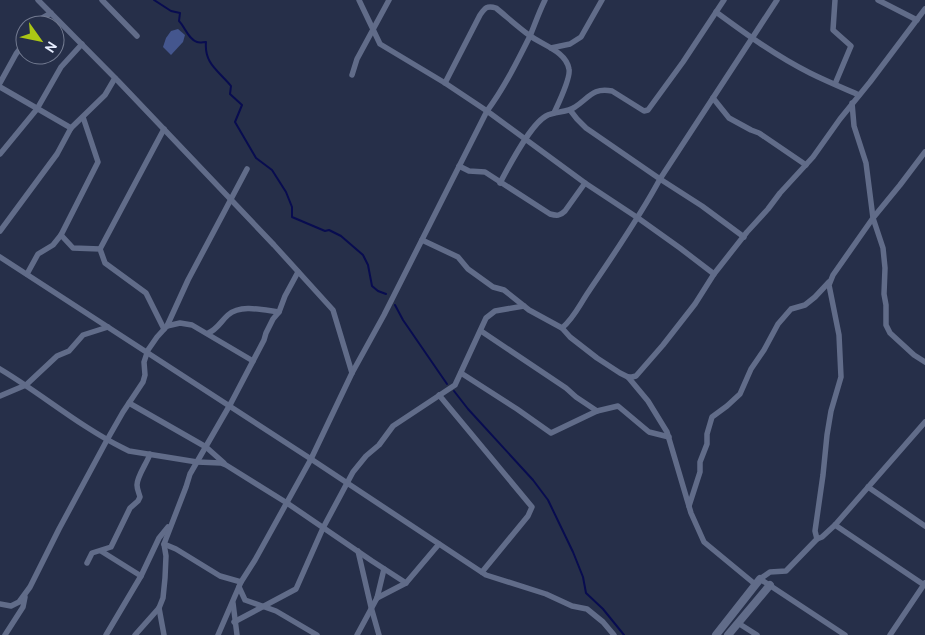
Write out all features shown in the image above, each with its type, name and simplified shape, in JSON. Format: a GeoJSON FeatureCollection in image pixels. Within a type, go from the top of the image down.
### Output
{"type":"FeatureCollection","features":[{"type":"Feature","properties":{"kind":"street"},"geometry":{"type":"LineString","coordinates":[[38,0],[231,199],[333,310],[352,373]]}},
{"type":"Feature","properties":{"kind":"street"},"geometry":{"type":"LineString","coordinates":[[102,0],[137,36]]}},
{"type":"Feature","properties":{"kind":"street"},"geometry":{"type":"LineString","coordinates":[[359,0],[380,44],[487,111],[714,274]]}},
{"type":"Feature","properties":{"kind":"street"},"geometry":{"type":"LineString","coordinates":[[352,75],[357,59],[389,0]]}},
{"type":"Feature","properties":{"kind":"street"},"geometry":{"type":"LineString","coordinates":[[218,635],[240,584],[311,459],[352,373],[384,315],[487,111],[499,95],[530,36],[545,0]]}},
{"type":"Feature","properties":{"kind":"street"},"geometry":{"type":"LineString","coordinates":[[551,48],[570,44],[581,37],[602,0]]}},
{"type":"Feature","properties":{"kind":"street"},"geometry":{"type":"LineString","coordinates":[[500,183],[525,140],[539,121],[554,113],[576,107],[591,94],[600,90],[612,91],[641,110],[648,110],[686,58],[724,0]]}},
{"type":"Feature","properties":{"kind":"street"},"geometry":{"type":"LineString","coordinates":[[562,328],[571,320],[638,218],[660,179],[778,0]]}},
{"type":"Feature","properties":{"kind":"street"},"geometry":{"type":"LineString","coordinates":[[835,0],[833,30],[852,46],[835,84]]}},
{"type":"Feature","properties":{"kind":"street"},"geometry":{"type":"LineString","coordinates":[[878,0],[917,20]]}},
{"type":"Feature","properties":{"kind":"street"},"geometry":{"type":"LineString","coordinates":[[445,83],[480,15],[485,8],[491,6],[530,36],[557,52],[566,61],[569,68],[569,76],[554,113]]}},
{"type":"Feature","properties":{"kind":"street"},"geometry":{"type":"LineString","coordinates":[[628,377],[636,376],[663,345],[695,304],[714,274],[780,193],[813,157],[925,9]]}},
{"type":"Feature","properties":{"kind":"street"},"geometry":{"type":"LineString","coordinates":[[716,12],[752,39],[810,73],[859,95]]}},
{"type":"Feature","properties":{"kind":"street"},"geometry":{"type":"LineString","coordinates":[[0,154],[37,109],[61,67],[82,44]]}},
{"type":"Feature","properties":{"kind":"street"},"geometry":{"type":"LineString","coordinates":[[0,83],[15,56]]}},
{"type":"Feature","properties":{"kind":"street"},"geometry":{"type":"LineString","coordinates":[[0,231],[57,154],[71,128],[105,95],[115,78]]}},
{"type":"Feature","properties":{"kind":"street"},"geometry":{"type":"LineString","coordinates":[[0,87],[71,128]]}},
{"type":"Feature","properties":{"kind":"street"},"geometry":{"type":"LineString","coordinates":[[713,98],[729,118],[759,133],[806,165]]}},
{"type":"Feature","properties":{"kind":"street"},"geometry":{"type":"LineString","coordinates":[[852,104],[854,126],[866,163],[873,218],[883,248],[886,325],[890,333],[914,355],[925,362]]}},
{"type":"Feature","properties":{"kind":"street"},"geometry":{"type":"LineString","coordinates":[[570,110],[586,128],[702,206],[744,237]]}},
{"type":"Feature","properties":{"kind":"street"},"geometry":{"type":"LineString","coordinates":[[27,274],[38,254],[53,245],[61,235],[98,162],[83,117]]}},
{"type":"Feature","properties":{"kind":"street"},"geometry":{"type":"LineString","coordinates":[[164,130],[100,249],[105,263],[146,294],[165,328]]}},
{"type":"Feature","properties":{"kind":"street"},"geometry":{"type":"LineString","coordinates":[[817,538],[814,531],[827,434],[831,410],[841,378],[839,335],[829,285],[833,274],[873,218],[925,152]]}},
{"type":"Feature","properties":{"kind":"street"},"geometry":{"type":"LineString","coordinates":[[459,166],[469,170],[485,172],[550,214],[557,216],[565,211],[585,183]]}},
{"type":"Feature","properties":{"kind":"street"},"geometry":{"type":"LineString","coordinates":[[0,604],[11,606],[19,602],[25,594],[107,440],[143,382],[145,375],[144,362],[147,353],[165,328],[246,169]]}},
{"type":"Feature","properties":{"kind":"street"},"geometry":{"type":"LineString","coordinates":[[61,235],[73,248],[100,249]]}},
{"type":"Feature","properties":{"kind":"street"},"geometry":{"type":"LineString","coordinates":[[422,240],[458,257],[468,270],[493,287],[504,290],[529,310],[562,328],[570,337],[597,358],[628,377],[648,401],[667,432],[691,513],[704,542],[758,582],[770,586],[845,635]]}},
{"type":"Feature","properties":{"kind":"street"},"geometry":{"type":"LineString","coordinates":[[0,257],[486,575],[546,594],[572,606],[587,610],[603,622],[614,635]]}},
{"type":"Feature","properties":{"kind":"street"},"geometry":{"type":"LineString","coordinates":[[135,635],[159,608],[163,598],[166,556],[164,544],[190,474],[229,406],[298,272]]}},
{"type":"Feature","properties":{"kind":"street"},"geometry":{"type":"LineString","coordinates":[[689,506],[700,472],[700,462],[707,444],[707,434],[712,417],[740,394],[751,369],[778,324],[791,309],[805,305],[831,280]]}},
{"type":"Feature","properties":{"kind":"street"},"geometry":{"type":"LineString","coordinates":[[234,622],[296,589],[324,528],[353,472],[366,456],[379,445],[393,426],[455,384],[486,318],[495,311],[524,306]]}},
{"type":"Feature","properties":{"kind":"street"},"geometry":{"type":"LineString","coordinates":[[208,333],[215,329],[229,314],[238,309],[279,312]]}},
{"type":"Feature","properties":{"kind":"street"},"geometry":{"type":"LineString","coordinates":[[165,328],[180,323],[192,325],[253,361]]}},
{"type":"Feature","properties":{"kind":"street"},"geometry":{"type":"LineString","coordinates":[[0,396],[26,385],[57,356],[69,350],[83,335],[108,327]]}},
{"type":"Feature","properties":{"kind":"street"},"geometry":{"type":"LineString","coordinates":[[481,331],[597,411]]}},
{"type":"Feature","properties":{"kind":"street"},"geometry":{"type":"LineString","coordinates":[[0,370],[26,385],[107,440],[129,451],[226,465]]}},
{"type":"Feature","properties":{"kind":"street"},"geometry":{"type":"LineString","coordinates":[[461,373],[517,408],[551,433],[597,411],[618,406],[649,432],[669,437]]}},
{"type":"Feature","properties":{"kind":"street"},"geometry":{"type":"LineString","coordinates":[[439,395],[532,507],[528,516],[482,572]]}},
{"type":"Feature","properties":{"kind":"street"},"geometry":{"type":"LineString","coordinates":[[129,402],[206,446],[226,465],[287,503],[406,583]]}},
{"type":"Feature","properties":{"kind":"street"},"geometry":{"type":"LineString","coordinates":[[716,635],[758,582],[770,572],[786,571],[817,538],[822,537],[835,525],[925,422]]}},
{"type":"Feature","properties":{"kind":"street"},"geometry":{"type":"LineString","coordinates":[[86,563],[92,553],[111,547],[130,508],[140,497],[137,486],[138,479],[150,454]]}},
{"type":"Feature","properties":{"kind":"street"},"geometry":{"type":"LineString","coordinates":[[868,487],[925,526]]}},
{"type":"Feature","properties":{"kind":"street"},"geometry":{"type":"LineString","coordinates":[[106,635],[141,576],[159,538],[173,521]]}},
{"type":"Feature","properties":{"kind":"street"},"geometry":{"type":"LineString","coordinates":[[835,525],[925,584],[890,635]]}},
{"type":"Feature","properties":{"kind":"street"},"geometry":{"type":"LineString","coordinates":[[164,544],[176,549],[220,576],[240,584]]}},
{"type":"Feature","properties":{"kind":"street"},"geometry":{"type":"LineString","coordinates":[[377,598],[406,583],[439,544]]}},
{"type":"Feature","properties":{"kind":"street"},"geometry":{"type":"LineString","coordinates":[[101,551],[141,576]]}},
{"type":"Feature","properties":{"kind":"street"},"geometry":{"type":"LineString","coordinates":[[358,551],[379,635]]}},
{"type":"Feature","properties":{"kind":"street"},"geometry":{"type":"LineString","coordinates":[[357,635],[377,598],[384,569]]}},
{"type":"Feature","properties":{"kind":"street"},"geometry":{"type":"LineString","coordinates":[[240,584],[245,600],[276,610],[317,635]]}},
{"type":"Feature","properties":{"kind":"street"},"geometry":{"type":"LineString","coordinates":[[728,635],[770,586]]}},
{"type":"Feature","properties":{"kind":"street"},"geometry":{"type":"LineString","coordinates":[[5,635],[22,607],[25,594]]}},
{"type":"Feature","properties":{"kind":"street"},"geometry":{"type":"LineString","coordinates":[[232,601],[237,635]]}},
{"type":"Feature","properties":{"kind":"street"},"geometry":{"type":"LineString","coordinates":[[159,608],[164,635]]}},
{"type":"Feature","properties":{"kind":"street"},"geometry":{"type":"LineString","coordinates":[[738,623],[757,635]]}},
{"type":"Feature","properties":{"kind":"shaded area"},"geometry":{"type":"Polygon","coordinates":[[[178,29],[185,35],[183,42],[171,55],[163,47],[171,31],[178,29]]]}},
{"type":"Feature","properties":{"kind":"waterway"},"geometry":{"type":"LineString","coordinates":[[154,0],[171,11],[180,13],[179,21],[189,36],[198,42],[206,42],[207,56],[210,62],[231,86],[230,94],[242,105],[235,122],[256,158],[272,170],[286,192],[292,207],[292,217],[341,236],[363,255],[368,265],[372,286],[386,294]]}},
{"type":"Feature","properties":{"kind":"waterway"},"geometry":{"type":"LineString","coordinates":[[395,305],[403,320],[447,384]]}},
{"type":"Feature","properties":{"kind":"waterway"},"geometry":{"type":"LineString","coordinates":[[454,391],[533,480],[548,500],[573,552],[583,577],[586,593],[603,609],[624,635]]}}]}
